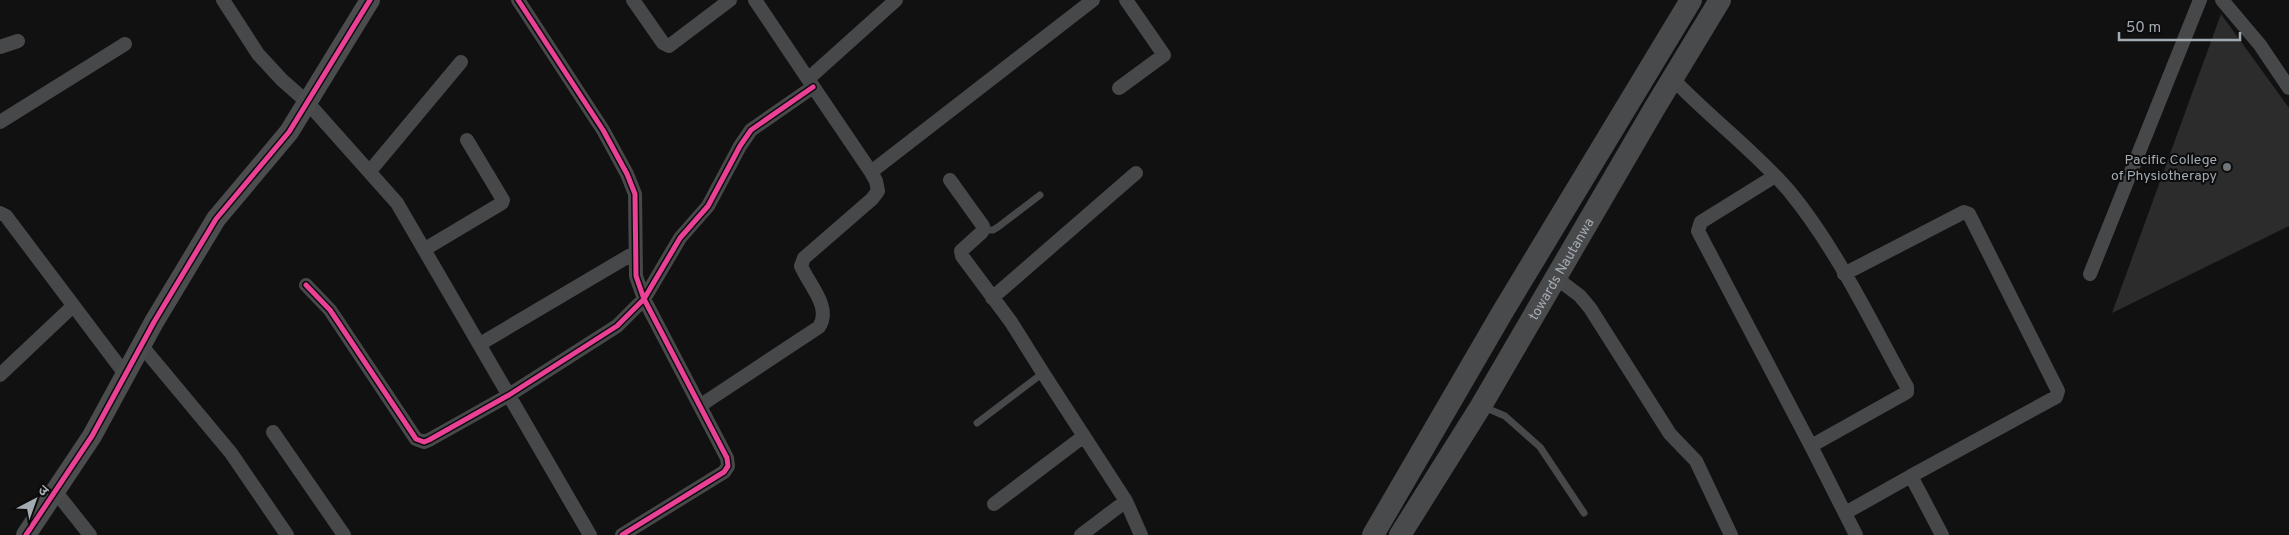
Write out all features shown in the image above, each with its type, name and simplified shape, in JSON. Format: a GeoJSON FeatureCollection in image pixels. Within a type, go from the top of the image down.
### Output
{"type":"FeatureCollection","features":[{"type":"Feature","properties":{"kind":"main road"},"geometry":{"type":"LineString","coordinates":[[1373,535],[1502,313],[1691,0]]}},
{"type":"Feature","properties":{"kind":"main road","name":"towards Nautanwa"},"geometry":{"type":"LineString","coordinates":[[1400,535],[1481,406],[1720,0]]}},
{"type":"Feature","properties":{"kind":"street"},"geometry":{"type":"LineString","coordinates":[[224,0],[258,54],[282,80],[308,102],[397,203],[590,535]]}},
{"type":"Feature","properties":{"kind":"street"},"geometry":{"type":"LineString","coordinates":[[26,535],[92,436],[141,345],[216,219],[289,132],[370,0]]}},
{"type":"Feature","properties":{"kind":"street"},"geometry":{"type":"LineString","coordinates":[[518,0],[603,130],[627,174],[635,194],[634,253],[636,276],[644,299],[728,458],[728,466],[724,472],[622,535]]}},
{"type":"Feature","properties":{"kind":"street"},"geometry":{"type":"LineString","coordinates":[[633,0],[663,43],[669,46],[730,0]]}},
{"type":"Feature","properties":{"kind":"street"},"geometry":{"type":"LineString","coordinates":[[701,406],[819,327],[824,319],[824,308],[801,266],[804,258],[872,199],[878,191],[876,181],[871,172],[755,0]]}},
{"type":"Feature","properties":{"kind":"street"},"geometry":{"type":"LineString","coordinates":[[306,285],[330,310],[420,441],[429,440],[509,395],[617,326],[644,299],[680,238],[708,206],[735,155],[751,130],[810,83],[896,0]]}},
{"type":"Feature","properties":{"kind":"street"},"geometry":{"type":"LineString","coordinates":[[871,172],[1093,0]]}},
{"type":"Feature","properties":{"kind":"street"},"geometry":{"type":"LineString","coordinates":[[1119,88],[1164,55],[1126,0]]}},
{"type":"Feature","properties":{"kind":"street"},"geometry":{"type":"LineString","coordinates":[[2090,274],[2200,0]]}},
{"type":"Feature","properties":{"kind":"street"},"geometry":{"type":"LineString","coordinates":[[2222,0],[2260,45],[2289,88]]}},
{"type":"Feature","properties":{"kind":"street"},"geometry":{"type":"LineString","coordinates":[[0,48],[18,41]]}},
{"type":"Feature","properties":{"kind":"street"},"geometry":{"type":"LineString","coordinates":[[0,122],[125,44]]}},
{"type":"Feature","properties":{"kind":"street"},"geometry":{"type":"LineString","coordinates":[[370,171],[461,62]]}},
{"type":"Feature","properties":{"kind":"street"},"geometry":{"type":"LineString","coordinates":[[1673,79],[1790,192],[1844,274],[1907,387],[1907,392],[1811,446]]}},
{"type":"Feature","properties":{"kind":"street"},"geometry":{"type":"LineString","coordinates":[[425,249],[502,203],[503,200],[467,140]]}},
{"type":"Feature","properties":{"kind":"street"},"geometry":{"type":"LineString","coordinates":[[992,298],[1136,173]]}},
{"type":"Feature","properties":{"kind":"street"},"geometry":{"type":"LineString","coordinates":[[1775,176],[1701,222],[1698,230],[1856,535]]}},
{"type":"Feature","properties":{"kind":"street"},"geometry":{"type":"LineString","coordinates":[[950,180],[983,226],[983,230],[961,254],[1043,373],[1126,501],[1141,535]]}},
{"type":"Feature","properties":{"kind":"street"},"geometry":{"type":"LineString","coordinates":[[1844,274],[1964,212],[1969,214],[2058,391],[2056,397],[1844,513]]}},
{"type":"Feature","properties":{"kind":"street"},"geometry":{"type":"LineString","coordinates":[[0,213],[6,216],[125,374]]}},
{"type":"Feature","properties":{"kind":"street"},"geometry":{"type":"LineString","coordinates":[[480,344],[634,253]]}},
{"type":"Feature","properties":{"kind":"street"},"geometry":{"type":"LineString","coordinates":[[1555,278],[1580,296],[1590,308],[1670,434],[1696,461],[1732,535]]}},
{"type":"Feature","properties":{"kind":"street"},"geometry":{"type":"LineString","coordinates":[[0,375],[73,306]]}},
{"type":"Feature","properties":{"kind":"street"},"geometry":{"type":"LineString","coordinates":[[141,345],[231,453],[286,535]]}},
{"type":"Feature","properties":{"kind":"street"},"geometry":{"type":"LineString","coordinates":[[273,432],[344,535]]}},
{"type":"Feature","properties":{"kind":"street"},"geometry":{"type":"LineString","coordinates":[[994,504],[1084,436]]}},
{"type":"Feature","properties":{"kind":"street"},"geometry":{"type":"LineString","coordinates":[[1911,476],[1942,535]]}},
{"type":"Feature","properties":{"kind":"street"},"geometry":{"type":"LineString","coordinates":[[55,491],[90,535]]}},
{"type":"Feature","properties":{"kind":"street"},"geometry":{"type":"LineString","coordinates":[[1080,535],[1126,501]]}},
{"type":"Feature","properties":{"kind":"lane"},"geometry":{"type":"LineString","coordinates":[[983,230],[993,230],[998,227],[1040,195]]}},
{"type":"Feature","properties":{"kind":"lane"},"geometry":{"type":"LineString","coordinates":[[978,423],[1043,373]]}},
{"type":"Feature","properties":{"kind":"lane"},"geometry":{"type":"LineString","coordinates":[[1481,406],[1506,416],[1540,447],[1584,513]]}},
{"type":"Feature","properties":{"kind":"building","name":"Pacific College of Physiotherapy"},"geometry":{"type":"Polygon","coordinates":[[[2221,14],[2289,108],[2289,226],[2112,313],[2221,14]]]}},
{"type":"Feature","properties":{"kind":"cycle path"},"geometry":{"type":"LineString","coordinates":[[26,535],[92,436],[154,322],[216,219],[289,132],[370,0]]}},
{"type":"Feature","properties":{"kind":"cycle path"},"geometry":{"type":"LineString","coordinates":[[518,0],[603,130],[627,174],[635,194],[636,276],[644,299],[727,458],[728,466],[724,472],[622,535]]}},
{"type":"Feature","properties":{"kind":"cycle path"},"geometry":{"type":"LineString","coordinates":[[306,285],[330,310],[416,439],[424,442],[509,395],[617,326],[644,299],[680,238],[708,206],[740,146],[751,130],[813,87]]}},
{"type":"Feature","properties":{"kind":"place","name":"Pacific College of Physiotherapy"},"geometry":{"type":"Point","coordinates":[2227,167]}}]}
